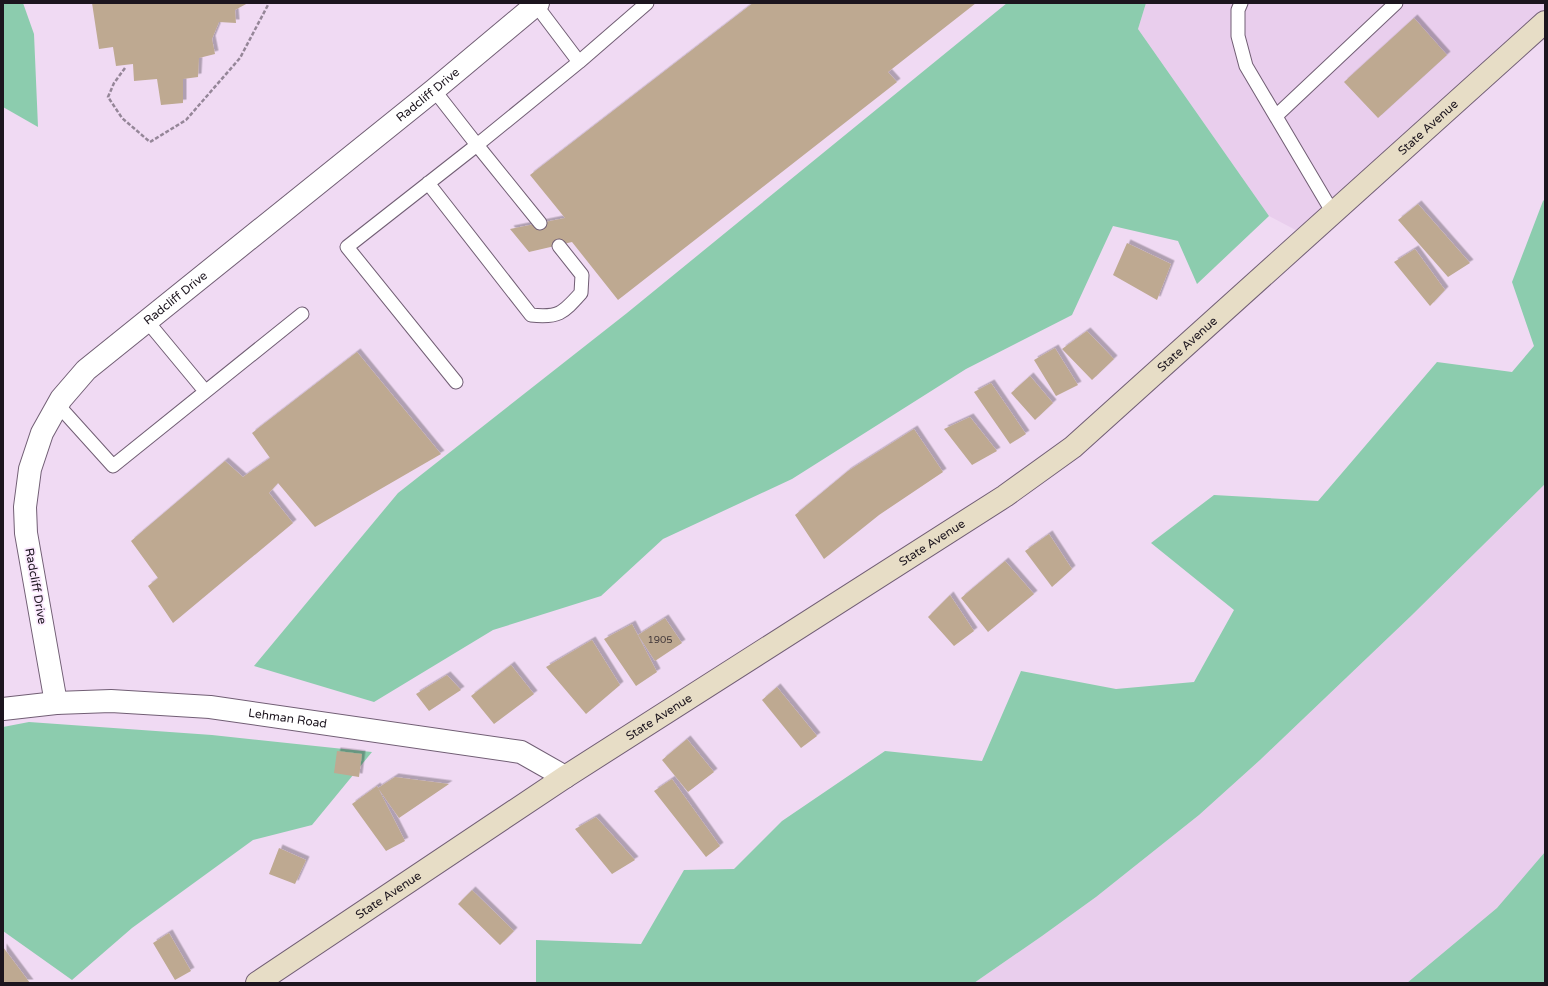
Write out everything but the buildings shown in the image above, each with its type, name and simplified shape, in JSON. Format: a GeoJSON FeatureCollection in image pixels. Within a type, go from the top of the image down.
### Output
{"type":"FeatureCollection","features":[{"type":"Feature","properties":{"kind":"main road","name":"State Avenue"},"geometry":{"type":"LineString","coordinates":[[257,983],[565,777],[1005,496],[1073,447],[1545,22]]}},
{"type":"Feature","properties":{"kind":"street","name":"Radcliff Drive"},"geometry":{"type":"LineString","coordinates":[[56,703],[26,533],[25,507],[30,469],[42,433],[61,399],[86,370],[434,90],[537,4]]}},
{"type":"Feature","properties":{"kind":"street","name":"Lehman Road"},"geometry":{"type":"LineString","coordinates":[[3,709],[56,703],[111,701],[210,707],[521,752],[565,777]]}},
{"type":"Feature","properties":{"kind":"lane"},"geometry":{"type":"LineString","coordinates":[[456,382],[347,247],[477,145],[508,118],[579,62],[646,3]]}},
{"type":"Feature","properties":{"kind":"lane"},"geometry":{"type":"LineString","coordinates":[[1241,3],[1238,10],[1238,36],[1246,66],[1333,213]]}},
{"type":"Feature","properties":{"kind":"lane"},"geometry":{"type":"LineString","coordinates":[[1276,116],[1396,3]]}},
{"type":"Feature","properties":{"kind":"lane"},"geometry":{"type":"LineString","coordinates":[[537,4],[579,62]]}},
{"type":"Feature","properties":{"kind":"lane"},"geometry":{"type":"LineString","coordinates":[[434,90],[540,223]]}},
{"type":"Feature","properties":{"kind":"lane"},"geometry":{"type":"LineString","coordinates":[[428,183],[531,315],[550,317],[566,310],[581,293],[582,275],[559,246]]}},
{"type":"Feature","properties":{"kind":"lane"},"geometry":{"type":"LineString","coordinates":[[58,405],[113,466],[302,314]]}},
{"type":"Feature","properties":{"kind":"lane"},"geometry":{"type":"LineString","coordinates":[[147,321],[205,391]]}},
{"type":"Feature","properties":{"kind":"path"},"geometry":{"type":"LineString","coordinates":[[125,68],[114,84],[108,97],[122,118],[150,142],[186,120],[240,58],[269,3]]}},
{"type":"Feature","properties":{"kind":"shaded area"},"geometry":{"type":"Polygon","coordinates":[[[1146,3],[1545,3],[1545,22],[1307,236],[1269,216],[1138,29],[1146,3]]]}},
{"type":"Feature","properties":{"kind":"shaded area"},"geometry":{"type":"Polygon","coordinates":[[[1545,484],[1545,983],[974,983],[1096,897],[1199,815],[1260,760],[1411,616],[1545,484]]]}},
{"type":"Feature","properties":{"kind":"green space"},"geometry":{"type":"Polygon","coordinates":[[[3,3],[23,3],[34,34],[38,127],[3,107],[3,3]]]}},
{"type":"Feature","properties":{"kind":"green space"},"geometry":{"type":"Polygon","coordinates":[[[1007,3],[1146,3],[1138,29],[1269,216],[1197,284],[1178,241],[1113,226],[1072,315],[966,369],[792,479],[663,539],[601,596],[493,630],[374,702],[254,666],[398,493],[627,313],[1007,3]]]}},
{"type":"Feature","properties":{"kind":"green space"},"geometry":{"type":"Polygon","coordinates":[[[1545,199],[1545,484],[1411,616],[1260,760],[1199,815],[1096,897],[974,983],[536,983],[536,940],[641,944],[684,870],[734,869],[782,821],[885,751],[982,761],[1021,671],[1116,689],[1194,682],[1234,610],[1151,543],[1214,495],[1318,501],[1437,362],[1512,372],[1534,346],[1512,282],[1545,199]]]}},
{"type":"Feature","properties":{"kind":"green space"},"geometry":{"type":"Polygon","coordinates":[[[29,722],[212,735],[372,752],[312,825],[253,840],[132,928],[72,980],[3,931],[3,727],[29,722]]]}},
{"type":"Feature","properties":{"kind":"green space"},"geometry":{"type":"Polygon","coordinates":[[[1545,852],[1545,983],[1407,983],[1497,908],[1545,852]]]}}]}
